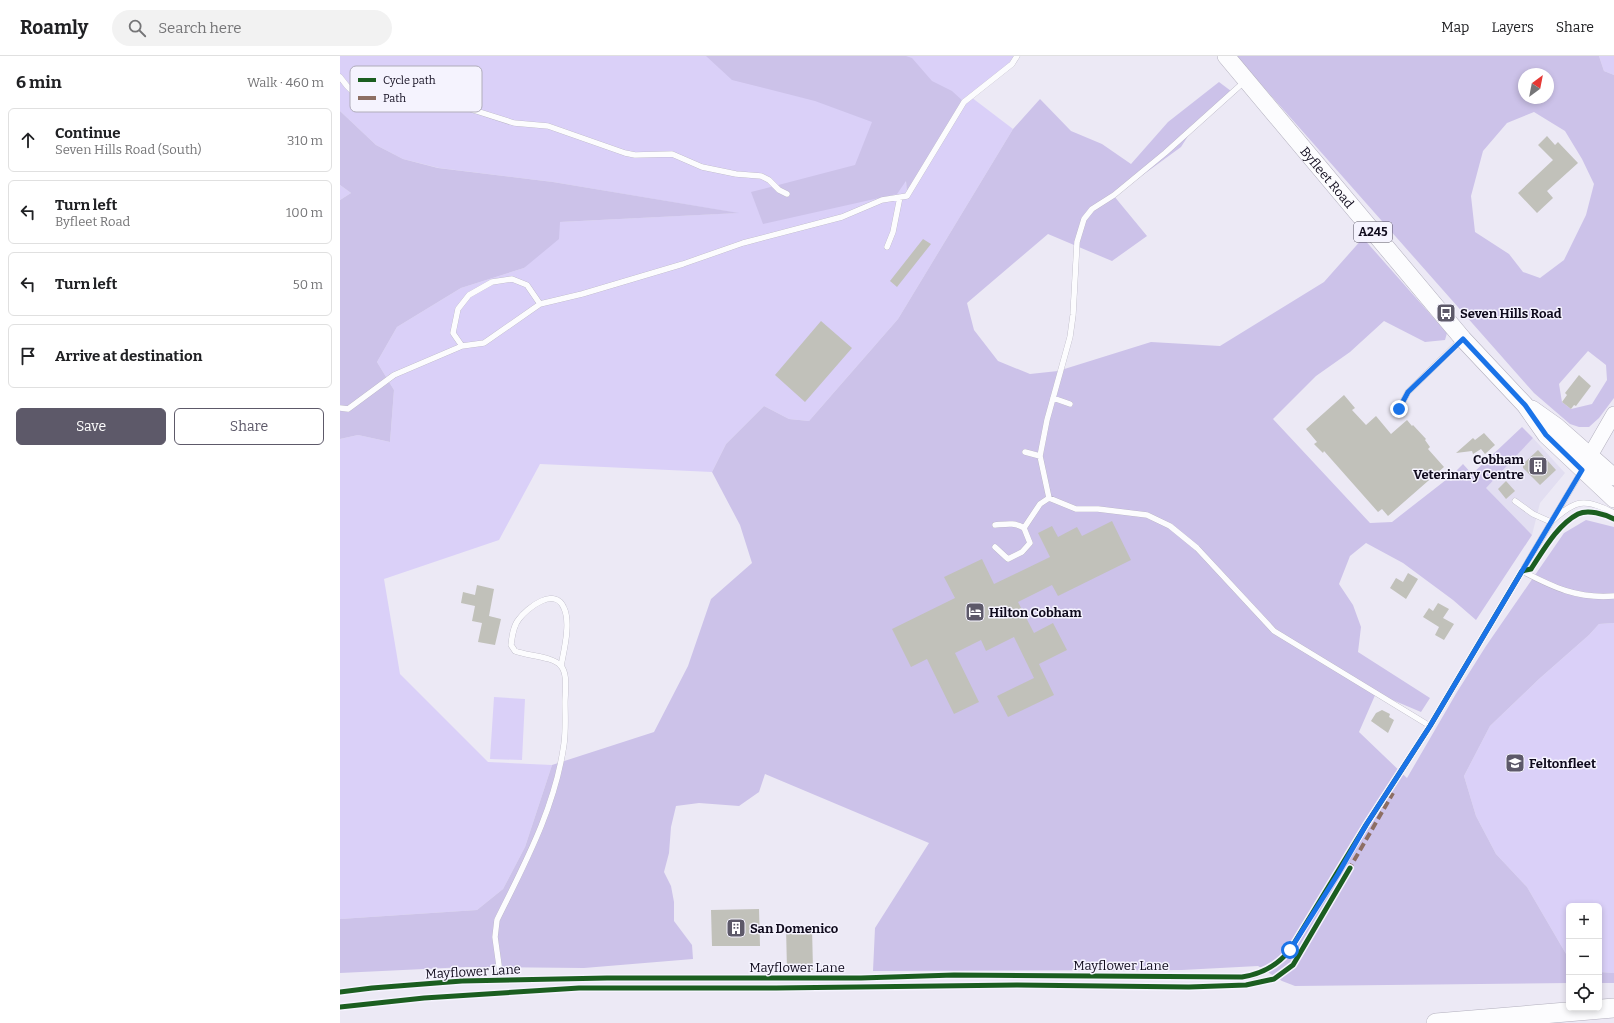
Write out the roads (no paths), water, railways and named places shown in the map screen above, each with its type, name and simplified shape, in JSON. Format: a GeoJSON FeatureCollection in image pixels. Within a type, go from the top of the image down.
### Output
{"type":"FeatureCollection","features":[{"type":"Feature","properties":{"kind":"highway"},"geometry":{"type":"LineString","coordinates":[[1436,1023],[1614,1008]]}},
{"type":"Feature","properties":{"kind":"main road","name":"Byfleet Road"},"geometry":{"type":"LineString","coordinates":[[1226,56],[1463,339],[1525,405],[1556,426],[1591,464],[1614,499]]}},
{"type":"Feature","properties":{"kind":"main road"},"geometry":{"type":"LineString","coordinates":[[1591,464],[1601,436],[1614,414]]}},
{"type":"Feature","properties":{"kind":"main road","name":"Byfleet Road"},"geometry":{"type":"LineString","coordinates":[[1591,464],[1614,477]]}},
{"type":"Feature","properties":{"kind":"lane"},"geometry":{"type":"LineString","coordinates":[[340,408],[348,409],[394,375],[462,346],[484,343],[540,304],[582,294],[683,264],[743,243],[842,217],[882,200],[908,196],[964,102],[1012,64],[1017,56]]}},
{"type":"Feature","properties":{"kind":"lane"},"geometry":{"type":"LineString","coordinates":[[340,77],[350,89]]}},
{"type":"Feature","properties":{"kind":"lane"},"geometry":{"type":"LineString","coordinates":[[1049,498],[1040,456],[1053,398],[1070,337],[1073,315],[1077,242],[1084,219],[1092,209],[1114,195],[1165,153],[1246,80]]}},
{"type":"Feature","properties":{"kind":"lane"},"geometry":{"type":"LineString","coordinates":[[481,112],[514,122],[548,126],[625,153],[635,155],[672,154],[702,167],[736,174],[761,176],[769,180],[779,190],[786,194]]}},
{"type":"Feature","properties":{"kind":"lane"},"geometry":{"type":"LineString","coordinates":[[887,247],[894,232],[900,197]]}},
{"type":"Feature","properties":{"kind":"lane"},"geometry":{"type":"LineString","coordinates":[[462,346],[453,332],[458,309],[469,295],[492,282],[512,279],[527,285],[540,304]]}},
{"type":"Feature","properties":{"kind":"lane"},"geometry":{"type":"LineString","coordinates":[[1399,409],[1408,392],[1463,339]]}},
{"type":"Feature","properties":{"kind":"lane"},"geometry":{"type":"LineString","coordinates":[[1053,398],[1070,404]]}},
{"type":"Feature","properties":{"kind":"lane"},"geometry":{"type":"LineString","coordinates":[[1025,452],[1040,456]]}},
{"type":"Feature","properties":{"kind":"lane"},"geometry":{"type":"LineString","coordinates":[[1049,498],[1076,509],[1098,509],[1147,515],[1170,526],[1197,548],[1274,631],[1430,726],[1551,522],[1591,464]]}},
{"type":"Feature","properties":{"kind":"lane"},"geometry":{"type":"LineString","coordinates":[[1024,528],[1040,504],[1049,498]]}},
{"type":"Feature","properties":{"kind":"lane"},"geometry":{"type":"LineString","coordinates":[[1515,501],[1532,514],[1551,522]]}},
{"type":"Feature","properties":{"kind":"lane"},"geometry":{"type":"LineString","coordinates":[[1551,522],[1573,504],[1592,504],[1614,513]]}},
{"type":"Feature","properties":{"kind":"lane"},"geometry":{"type":"LineString","coordinates":[[995,525],[1011,523],[1018,524],[1024,528],[1030,543],[1022,552],[1008,559],[995,547]]}},
{"type":"Feature","properties":{"kind":"lane"},"geometry":{"type":"LineString","coordinates":[[1522,571],[1558,589],[1576,594],[1592,597],[1614,596]]}},
{"type":"Feature","properties":{"kind":"lane"},"geometry":{"type":"LineString","coordinates":[[501,980],[495,929],[497,920],[538,837],[556,784],[564,744],[565,678],[562,666],[566,636],[566,617],[564,607],[558,601],[549,598],[538,602],[527,610],[518,620],[512,634],[511,645],[515,652],[555,661],[562,666]]}},
{"type":"Feature","properties":{"kind":"lane","name":"Mayflower Lane"},"geometry":{"type":"LineString","coordinates":[[340,992],[462,981],[647,977],[861,978],[954,975],[1242,977],[1255,975],[1278,963],[1290,950],[1338,874],[1366,825],[1430,726]]}},
{"type":"Feature","properties":{"kind":"place","name":"Seven Hills Road"},"geometry":{"type":"Point","coordinates":[1446,313]}},
{"type":"Feature","properties":{"kind":"place","name":"Cobham Veterinary Centre"},"geometry":{"type":"Point","coordinates":[1538,466]}},
{"type":"Feature","properties":{"kind":"place","name":"Hilton Cobham"},"geometry":{"type":"Point","coordinates":[975,612]}},
{"type":"Feature","properties":{"kind":"place","name":"Feltonfleet"},"geometry":{"type":"Point","coordinates":[1515,763]}},
{"type":"Feature","properties":{"kind":"place","name":"San Domenico"},"geometry":{"type":"Point","coordinates":[736,928]}}]}
